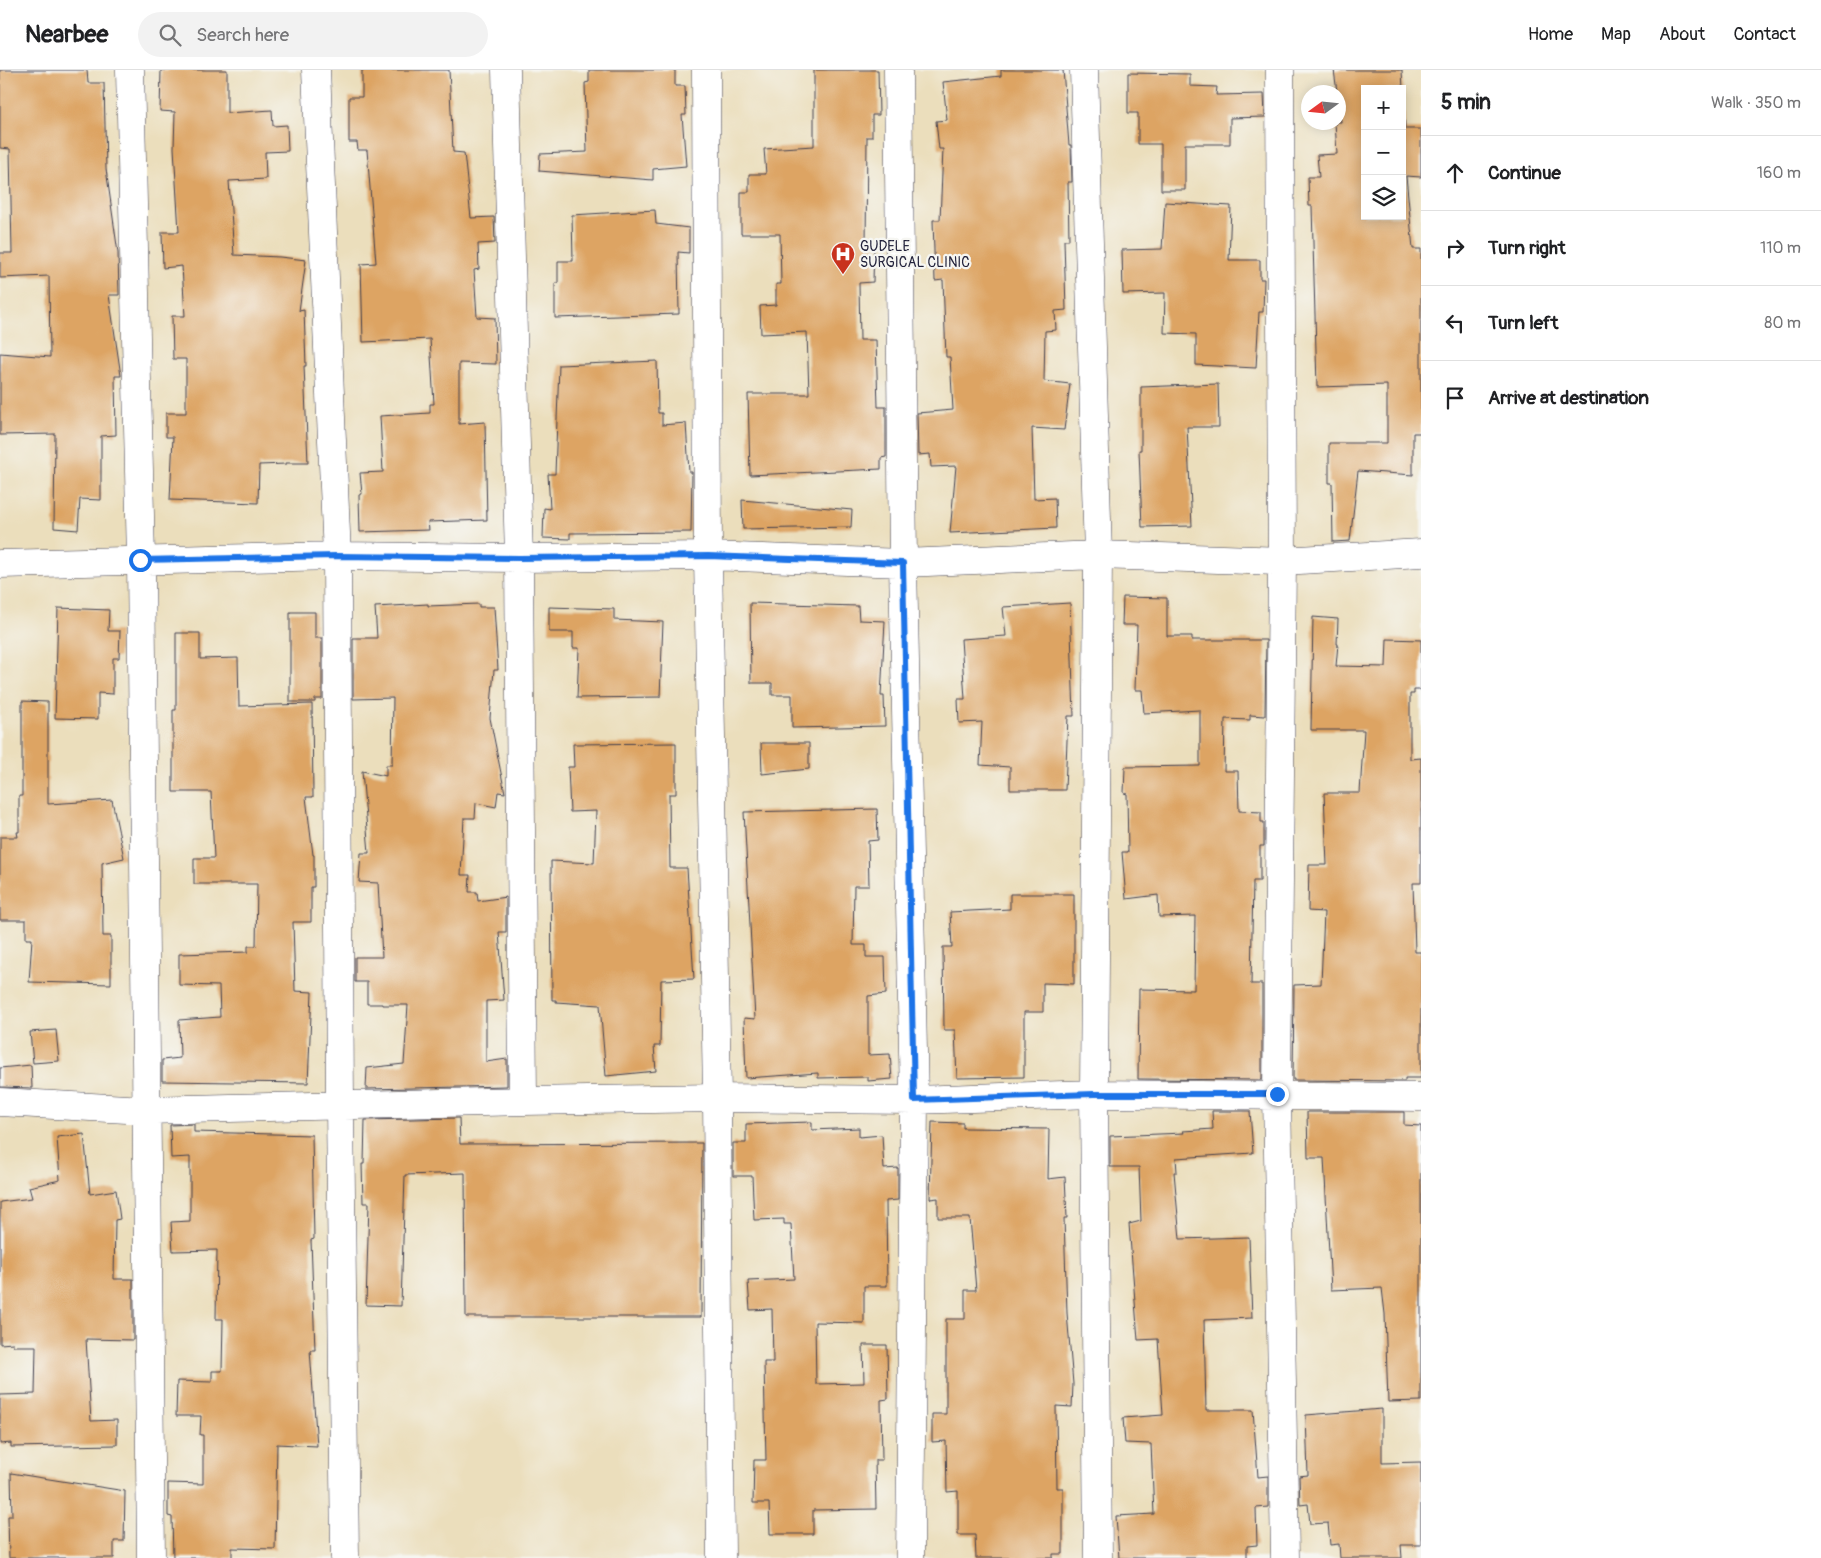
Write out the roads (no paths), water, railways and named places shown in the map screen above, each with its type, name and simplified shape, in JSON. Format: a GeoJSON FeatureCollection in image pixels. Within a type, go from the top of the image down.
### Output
{"type":"FeatureCollection","features":[{"type":"Feature","properties":{"kind":"street"},"geometry":{"type":"LineString","coordinates":[[130,70],[140,560],[151,1558]]}},
{"type":"Feature","properties":{"kind":"street"},"geometry":{"type":"LineString","coordinates":[[316,70],[337,556],[345,1558]]}},
{"type":"Feature","properties":{"kind":"street"},"geometry":{"type":"LineString","coordinates":[[506,70],[519,558],[523,1101]]}},
{"type":"Feature","properties":{"kind":"street"},"geometry":{"type":"LineString","coordinates":[[706,70],[708,556],[717,1098],[721,1558]]}},
{"type":"Feature","properties":{"kind":"street"},"geometry":{"type":"LineString","coordinates":[[898,70],[903,563],[914,1100],[910,1558]]}},
{"type":"Feature","properties":{"kind":"street"},"geometry":{"type":"LineString","coordinates":[[1084,70],[1098,554],[1094,1094],[1098,1558]]}},
{"type":"Feature","properties":{"kind":"street"},"geometry":{"type":"LineString","coordinates":[[1280,70],[1282,561],[1277,1094],[1285,1558]]}},
{"type":"Feature","properties":{"kind":"street"},"geometry":{"type":"LineString","coordinates":[[0,564],[337,556],[519,558],[708,556],[903,563],[1098,554],[1282,561],[1421,553]]}},
{"type":"Feature","properties":{"kind":"street"},"geometry":{"type":"LineString","coordinates":[[0,1102],[146,1110],[717,1098],[914,1100],[1094,1094],[1277,1094],[1421,1097]]}},
{"type":"Feature","properties":{"kind":"place","name":"GUDELE SURGICAL CLINIC"},"geometry":{"type":"Point","coordinates":[843,275]}}]}
